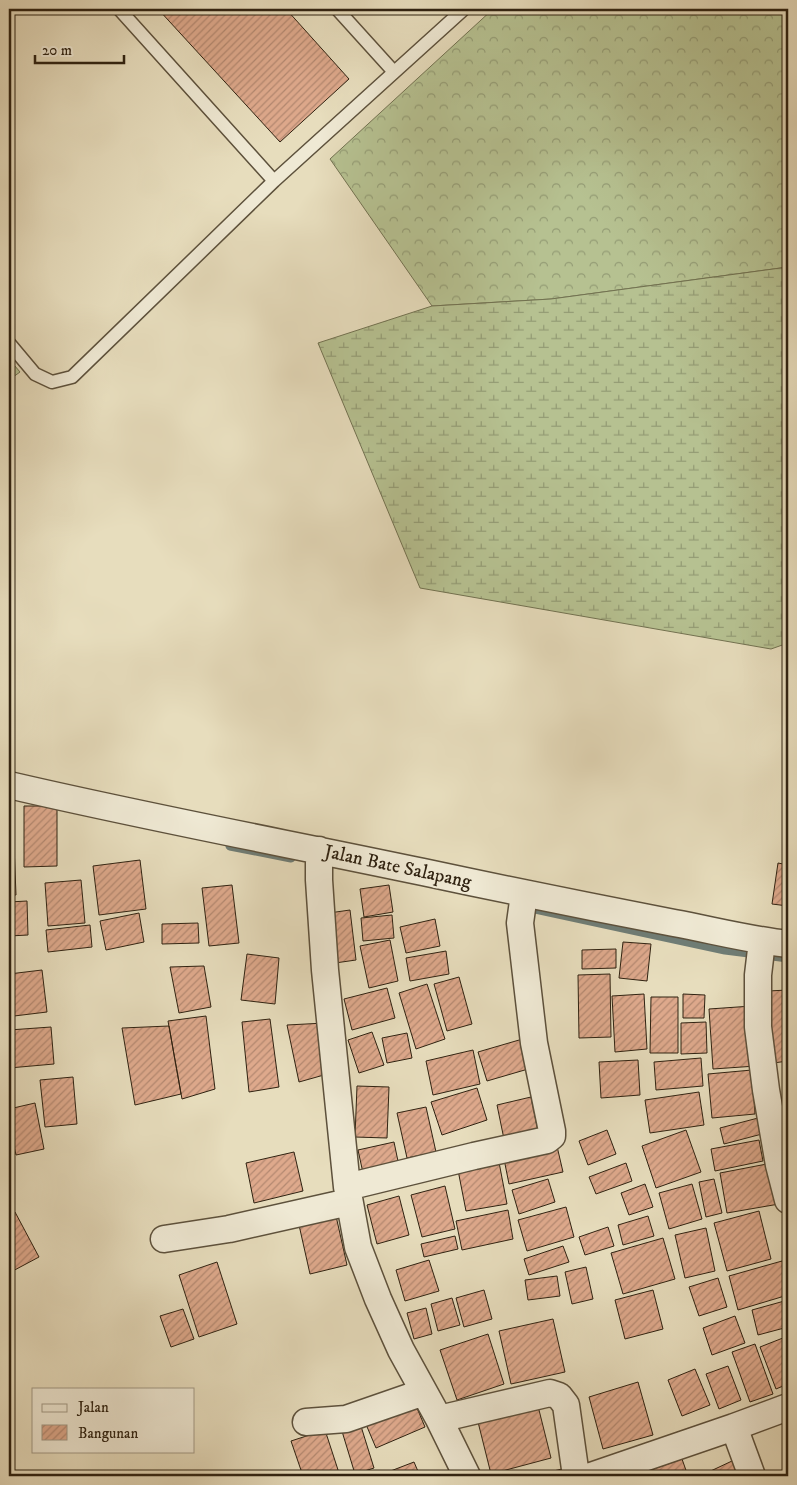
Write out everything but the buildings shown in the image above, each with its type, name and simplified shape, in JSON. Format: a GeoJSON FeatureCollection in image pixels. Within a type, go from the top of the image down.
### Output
{"type":"FeatureCollection","features":[{"type":"Feature","properties":{"kind":"street","name":"Jalan Bate Salapang"},"geometry":{"type":"LineString","coordinates":[[9,785],[103,807],[319,863],[522,907],[701,928],[760,956],[788,944]]}},
{"type":"Feature","properties":{"kind":"street"},"geometry":{"type":"LineString","coordinates":[[319,863],[325,970],[348,1194],[358,1246],[378,1299],[401,1350],[439,1419],[467,1476]]}},
{"type":"Feature","properties":{"kind":"street"},"geometry":{"type":"LineString","coordinates":[[164,1239],[229,1229],[474,1156],[547,1140],[552,1136],[534,1043],[522,907]]}},
{"type":"Feature","properties":{"kind":"street"},"geometry":{"type":"LineString","coordinates":[[760,956],[758,1027],[766,1090],[779,1165],[788,1200]]}},
{"type":"Feature","properties":{"kind":"street"},"geometry":{"type":"LineString","coordinates":[[306,1422],[346,1419],[424,1392]]}},
{"type":"Feature","properties":{"kind":"street"},"geometry":{"type":"LineString","coordinates":[[439,1419],[550,1393],[559,1396],[566,1405],[576,1476]]}},
{"type":"Feature","properties":{"kind":"street"},"geometry":{"type":"LineString","coordinates":[[592,1476],[788,1407]]}},
{"type":"Feature","properties":{"kind":"street"},"geometry":{"type":"LineString","coordinates":[[734,1427],[752,1476]]}},
{"type":"Feature","properties":{"kind":"lane"},"geometry":{"type":"LineString","coordinates":[[119,9],[274,181]]}},
{"type":"Feature","properties":{"kind":"lane"},"geometry":{"type":"LineString","coordinates":[[337,9],[394,72]]}},
{"type":"Feature","properties":{"kind":"lane"},"geometry":{"type":"LineString","coordinates":[[9,343],[35,374],[52,382],[72,378],[274,181],[464,9]]}},
{"type":"Feature","properties":{"kind":"green space"},"geometry":{"type":"Polygon","coordinates":[[[493,9],[788,9],[788,267],[551,299],[432,306],[330,159],[493,9]]]}},
{"type":"Feature","properties":{"kind":"green space"},"geometry":{"type":"Polygon","coordinates":[[[788,267],[788,643],[771,649],[420,588],[318,343],[432,306],[551,299],[788,267]]]}},
{"type":"Feature","properties":{"kind":"green space"},"geometry":{"type":"Polygon","coordinates":[[[9,359],[20,372],[9,380],[9,359]]]}},
{"type":"Feature","properties":{"kind":"waterway"},"geometry":{"type":"LineString","coordinates":[[230,846],[291,858]]}},
{"type":"Feature","properties":{"kind":"waterway"},"geometry":{"type":"LineString","coordinates":[[526,907],[725,950],[788,958]]}}]}
